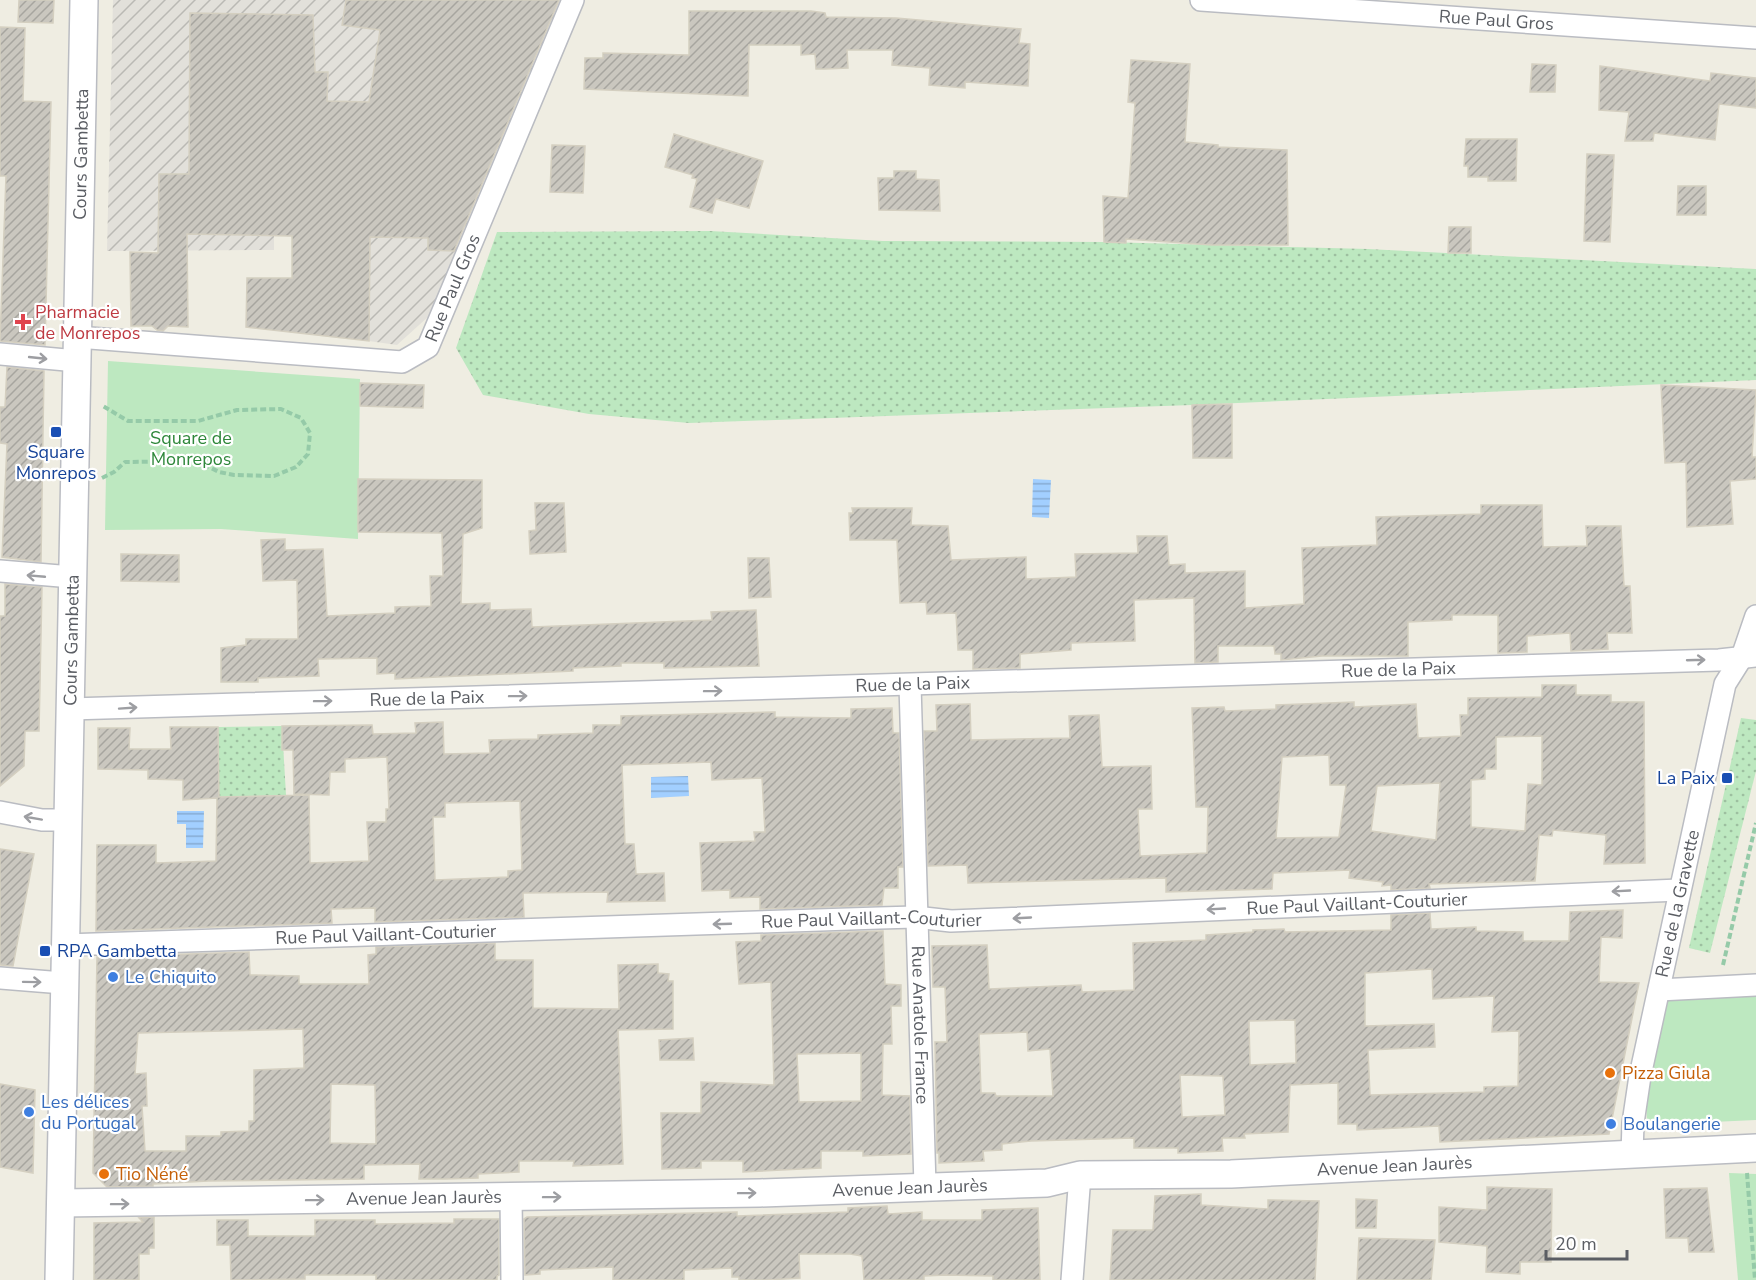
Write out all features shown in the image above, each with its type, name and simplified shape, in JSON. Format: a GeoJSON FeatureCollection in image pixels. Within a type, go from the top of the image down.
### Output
{"type":"FeatureCollection","features":[{"type":"Feature","properties":{"kind":"street","name":"Cours Gambetta"},"geometry":{"type":"LineString","coordinates":[[59,1280],[62,1203],[63,983],[84,0]]}},
{"type":"Feature","properties":{"kind":"street","name":"Rue Paul Gros"},"geometry":{"type":"LineString","coordinates":[[0,354],[77,349],[402,362],[428,347],[573,0]]}},
{"type":"Feature","properties":{"kind":"street","name":"Rue Paul Gros"},"geometry":{"type":"LineString","coordinates":[[1201,0],[1756,38]]}},
{"type":"Feature","properties":{"kind":"street"},"geometry":{"type":"LineString","coordinates":[[0,571],[72,577]]}},
{"type":"Feature","properties":{"kind":"street","name":"Rue de la Gravette"},"geometry":{"type":"LineString","coordinates":[[1632,1154],[1633,1123],[1640,1076],[1725,684],[1751,653],[1756,616]]}},
{"type":"Feature","properties":{"kind":"street","name":"Rue de la Paix"},"geometry":{"type":"LineString","coordinates":[[70,709],[910,686],[1751,653]]}},
{"type":"Feature","properties":{"kind":"street","name":"Rue Anatole France"},"geometry":{"type":"LineString","coordinates":[[910,686],[915,917],[925,1186]]}},
{"type":"Feature","properties":{"kind":"street"},"geometry":{"type":"LineString","coordinates":[[0,812],[42,820],[67,820]]}},
{"type":"Feature","properties":{"kind":"street","name":"Rue Paul Vaillant-Couturier"},"geometry":{"type":"LineString","coordinates":[[64,945],[915,917],[951,921],[1679,890]]}},
{"type":"Feature","properties":{"kind":"street"},"geometry":{"type":"LineString","coordinates":[[0,978],[63,983]]}},
{"type":"Feature","properties":{"kind":"street"},"geometry":{"type":"LineString","coordinates":[[1659,990],[1756,985]]}},
{"type":"Feature","properties":{"kind":"street","name":"Avenue Jean Jaurès"},"geometry":{"type":"LineString","coordinates":[[62,1203],[760,1193],[1047,1183],[1080,1176],[1231,1174],[1751,1149]]}},
{"type":"Feature","properties":{"kind":"street"},"geometry":{"type":"LineString","coordinates":[[1072,1280],[1080,1176]]}},
{"type":"Feature","properties":{"kind":"street"},"geometry":{"type":"LineString","coordinates":[[511,1197],[512,1280]]}},
{"type":"Feature","properties":{"kind":"path"},"geometry":{"type":"LineString","coordinates":[[98,480],[114,472],[125,462],[197,461],[219,472],[234,475],[274,476],[296,467],[308,454],[310,433],[301,418],[281,409],[237,410],[198,421],[128,421],[100,404]]}},
{"type":"Feature","properties":{"kind":"path"},"geometry":{"type":"LineString","coordinates":[[1717,987],[1756,823]]}},
{"type":"Feature","properties":{"kind":"path"},"geometry":{"type":"LineString","coordinates":[[1751,1149],[1755,1280]]}},
{"type":"Feature","properties":{"kind":"shaded area"},"geometry":{"type":"Polygon","coordinates":[[[113,0],[562,0],[429,316],[397,345],[369,341],[369,237],[274,236],[274,250],[107,251],[113,0]]]}},
{"type":"Feature","properties":{"kind":"green space"},"geometry":{"type":"Polygon","coordinates":[[[710,231],[883,241],[1104,242],[1368,249],[1756,269],[1756,380],[1192,405],[689,423],[589,414],[483,395],[456,348],[497,232],[710,231]]]}},
{"type":"Feature","properties":{"kind":"green space","name":"Square de Monrepos"},"geometry":{"type":"Polygon","coordinates":[[[108,361],[360,379],[358,539],[221,529],[105,530],[108,361]]]}},
{"type":"Feature","properties":{"kind":"green space"},"geometry":{"type":"Polygon","coordinates":[[[1741,718],[1756,720],[1756,771],[1710,953],[1689,948],[1741,718]]]}},
{"type":"Feature","properties":{"kind":"green space"},"geometry":{"type":"Polygon","coordinates":[[[282,726],[286,795],[217,797],[218,727],[282,726]]]}},
{"type":"Feature","properties":{"kind":"green space"},"geometry":{"type":"Polygon","coordinates":[[[1756,990],[1756,1120],[1647,1125],[1645,1061],[1660,996],[1756,990]]]}},
{"type":"Feature","properties":{"kind":"green space"},"geometry":{"type":"Polygon","coordinates":[[[1729,1173],[1756,1174],[1756,1280],[1738,1280],[1729,1173]]]}},
{"type":"Feature","properties":{"kind":"water"},"geometry":{"type":"Polygon","coordinates":[[[1033,479],[1051,480],[1049,518],[1032,517],[1033,479]]]}},
{"type":"Feature","properties":{"kind":"water"},"geometry":{"type":"Polygon","coordinates":[[[688,776],[689,796],[651,798],[651,777],[688,776]]]}},
{"type":"Feature","properties":{"kind":"water"},"geometry":{"type":"Polygon","coordinates":[[[177,811],[204,811],[203,848],[186,848],[186,824],[177,824],[177,811]]]}},
{"type":"Feature","properties":{"kind":"building"},"geometry":{"type":"Polygon","coordinates":[[[19,0],[54,0],[53,23],[18,22],[19,0]]]}},
{"type":"Feature","properties":{"kind":"building"},"geometry":{"type":"Polygon","coordinates":[[[346,0],[559,0],[454,251],[428,250],[428,238],[370,237],[369,341],[246,327],[247,278],[292,278],[292,236],[187,234],[188,327],[168,326],[163,331],[152,326],[131,326],[130,252],[158,253],[159,174],[189,174],[190,13],[313,15],[315,72],[328,72],[327,101],[369,102],[380,30],[342,25],[346,0]]]}},
{"type":"Feature","properties":{"kind":"building"},"geometry":{"type":"Polygon","coordinates":[[[689,11],[811,11],[825,13],[826,17],[896,18],[1021,29],[1019,43],[1030,44],[1028,86],[965,82],[965,88],[929,85],[930,68],[892,65],[893,50],[847,50],[848,68],[816,69],[815,54],[801,55],[801,45],[749,45],[748,96],[584,89],[585,58],[603,58],[603,53],[689,55],[689,11]]]}},
{"type":"Feature","properties":{"kind":"building"},"geometry":{"type":"Polygon","coordinates":[[[0,27],[25,28],[23,101],[51,102],[45,345],[0,341],[6,176],[0,176],[0,27]]]}},
{"type":"Feature","properties":{"kind":"building"},"geometry":{"type":"Polygon","coordinates":[[[1131,60],[1190,64],[1185,142],[1218,145],[1218,147],[1287,150],[1288,245],[1212,245],[1126,239],[1126,243],[1104,242],[1103,196],[1128,198],[1135,103],[1128,102],[1131,60]]]}},
{"type":"Feature","properties":{"kind":"building"},"geometry":{"type":"Polygon","coordinates":[[[1532,64],[1556,65],[1555,92],[1530,92],[1532,64]]]}},
{"type":"Feature","properties":{"kind":"building"},"geometry":{"type":"Polygon","coordinates":[[[1600,66],[1710,81],[1711,73],[1756,78],[1756,108],[1719,104],[1715,140],[1654,133],[1653,141],[1625,141],[1629,112],[1599,110],[1600,66]]]}},
{"type":"Feature","properties":{"kind":"building"},"geometry":{"type":"Polygon","coordinates":[[[674,134],[763,161],[749,208],[716,199],[712,213],[690,207],[697,179],[692,178],[693,175],[665,167],[674,134]]]}},
{"type":"Feature","properties":{"kind":"building"},"geometry":{"type":"Polygon","coordinates":[[[1466,139],[1517,139],[1516,181],[1488,181],[1488,177],[1468,177],[1468,166],[1464,166],[1466,139]]]}},
{"type":"Feature","properties":{"kind":"building"},"geometry":{"type":"Polygon","coordinates":[[[552,145],[585,146],[583,193],[550,192],[552,145]]]}},
{"type":"Feature","properties":{"kind":"building"},"geometry":{"type":"Polygon","coordinates":[[[1587,154],[1614,155],[1610,242],[1584,241],[1587,154]]]}},
{"type":"Feature","properties":{"kind":"building"},"geometry":{"type":"Polygon","coordinates":[[[894,171],[916,171],[916,179],[939,180],[940,211],[879,210],[878,178],[894,178],[894,171]]]}},
{"type":"Feature","properties":{"kind":"building"},"geometry":{"type":"Polygon","coordinates":[[[1678,186],[1706,186],[1706,215],[1677,215],[1678,186]]]}},
{"type":"Feature","properties":{"kind":"building"},"geometry":{"type":"Polygon","coordinates":[[[1449,227],[1471,227],[1471,253],[1448,253],[1449,227]]]}},
{"type":"Feature","properties":{"kind":"building"},"geometry":{"type":"Polygon","coordinates":[[[7,367],[44,371],[41,562],[2,557],[7,444],[0,443],[0,407],[5,407],[7,367]]]}},
{"type":"Feature","properties":{"kind":"building"},"geometry":{"type":"Polygon","coordinates":[[[360,383],[424,385],[423,408],[360,406],[360,383]]]}},
{"type":"Feature","properties":{"kind":"building"},"geometry":{"type":"Polygon","coordinates":[[[1661,385],[1756,390],[1752,457],[1756,457],[1756,479],[1730,481],[1733,524],[1687,527],[1686,462],[1665,463],[1661,385]]]}},
{"type":"Feature","properties":{"kind":"building"},"geometry":{"type":"Polygon","coordinates":[[[1232,404],[1232,458],[1193,458],[1192,405],[1232,404]]]}},
{"type":"Feature","properties":{"kind":"building"},"geometry":{"type":"Polygon","coordinates":[[[358,479],[482,480],[482,528],[463,534],[461,604],[490,603],[490,610],[531,609],[532,627],[712,620],[711,612],[756,610],[759,666],[664,668],[664,663],[621,663],[621,666],[573,668],[573,671],[395,679],[395,673],[377,674],[377,658],[318,659],[319,676],[258,678],[258,682],[221,682],[221,648],[246,645],[246,639],[298,639],[297,580],[263,581],[261,540],[285,539],[285,550],[323,549],[327,616],[395,613],[395,607],[431,606],[430,576],[443,576],[442,533],[358,532],[358,479]]]}},
{"type":"Feature","properties":{"kind":"building"},"geometry":{"type":"Polygon","coordinates":[[[535,503],[564,503],[566,552],[530,554],[529,531],[536,530],[535,503]]]}},
{"type":"Feature","properties":{"kind":"building"},"geometry":{"type":"Polygon","coordinates":[[[1481,505],[1542,505],[1543,547],[1587,546],[1586,526],[1621,526],[1624,586],[1630,586],[1632,633],[1607,633],[1608,649],[1571,651],[1570,633],[1527,636],[1527,652],[1498,653],[1498,615],[1452,615],[1452,620],[1408,622],[1408,656],[1322,656],[1281,660],[1281,654],[1275,654],[1274,646],[1218,646],[1218,662],[1195,663],[1194,598],[1134,600],[1135,641],[1071,643],[1071,650],[1020,654],[1020,668],[973,669],[973,650],[958,650],[956,613],[927,614],[926,602],[900,603],[897,540],[850,540],[849,513],[853,513],[852,508],[912,508],[911,525],[948,526],[951,560],[1026,557],[1026,579],[1076,577],[1075,554],[1138,553],[1137,536],[1167,536],[1169,565],[1185,564],[1185,573],[1245,571],[1245,608],[1304,604],[1302,548],[1377,545],[1376,517],[1481,514],[1481,505]]]}},
{"type":"Feature","properties":{"kind":"building"},"geometry":{"type":"Polygon","coordinates":[[[121,554],[179,555],[179,582],[121,581],[121,554]]]}},
{"type":"Feature","properties":{"kind":"building"},"geometry":{"type":"Polygon","coordinates":[[[748,558],[769,558],[771,597],[749,598],[748,558]]]}},
{"type":"Feature","properties":{"kind":"building"},"geometry":{"type":"Polygon","coordinates":[[[5,584],[42,587],[39,731],[25,731],[24,766],[0,786],[0,616],[5,616],[5,584]]]}},
{"type":"Feature","properties":{"kind":"building"},"geometry":{"type":"Polygon","coordinates":[[[1542,685],[1576,685],[1576,695],[1611,695],[1611,702],[1644,702],[1645,863],[1604,864],[1606,835],[1553,830],[1552,836],[1539,835],[1535,881],[1429,884],[1430,888],[1391,890],[1391,885],[1382,886],[1383,882],[1349,878],[1350,870],[1273,873],[1272,889],[1166,892],[1166,878],[968,883],[967,865],[928,866],[924,731],[937,731],[936,705],[970,704],[971,740],[1070,738],[1069,716],[1099,715],[1102,767],[1151,766],[1152,809],[1138,809],[1140,856],[1207,853],[1208,807],[1196,807],[1192,708],[1224,707],[1225,711],[1276,709],[1276,705],[1354,702],[1354,707],[1416,704],[1418,738],[1461,736],[1460,715],[1468,715],[1468,698],[1542,697],[1542,685]],[[1542,736],[1496,737],[1496,769],[1485,769],[1485,779],[1471,780],[1471,827],[1525,831],[1528,784],[1542,785],[1542,736]],[[1329,755],[1282,757],[1276,838],[1339,837],[1346,785],[1330,785],[1329,755]],[[1440,783],[1377,786],[1371,831],[1436,840],[1440,783]]]}},
{"type":"Feature","properties":{"kind":"building"},"geometry":{"type":"Polygon","coordinates":[[[892,708],[893,733],[899,733],[903,867],[898,867],[898,888],[884,888],[882,905],[760,909],[760,897],[730,898],[730,890],[702,891],[700,843],[755,841],[754,832],[765,832],[762,778],[712,780],[711,762],[622,765],[625,844],[634,844],[636,874],[664,873],[665,901],[607,902],[608,892],[523,893],[524,917],[375,922],[375,908],[331,909],[332,923],[96,931],[97,845],[156,845],[156,863],[216,861],[217,798],[183,800],[183,780],[148,779],[148,770],[98,769],[98,728],[130,728],[129,749],[171,749],[170,727],[218,727],[219,797],[309,795],[310,863],[369,861],[367,822],[386,822],[386,809],[389,809],[387,757],[345,759],[345,772],[330,772],[329,795],[294,794],[293,750],[282,750],[282,726],[372,725],[373,734],[416,733],[415,723],[443,722],[444,754],[490,753],[489,740],[538,739],[538,735],[593,733],[593,725],[621,725],[621,716],[775,712],[775,717],[851,718],[851,709],[892,708]],[[520,801],[445,803],[445,817],[433,817],[435,880],[508,877],[508,871],[522,870],[520,801]]]}},
{"type":"Feature","properties":{"kind":"building"},"geometry":{"type":"Polygon","coordinates":[[[0,849],[34,854],[13,966],[0,965],[0,849]]]}},
{"type":"Feature","properties":{"kind":"building"},"geometry":{"type":"Polygon","coordinates":[[[1623,910],[1622,938],[1601,937],[1599,982],[1639,983],[1609,1134],[1440,1142],[1439,1126],[1357,1130],[1357,1124],[1338,1124],[1338,1083],[1290,1085],[1288,1132],[1244,1134],[1245,1138],[1222,1138],[1223,1151],[1178,1153],[1178,1148],[1134,1148],[1134,1138],[1031,1141],[1002,1144],[1002,1150],[983,1151],[984,1161],[939,1163],[935,1042],[947,1042],[945,987],[933,987],[932,946],[987,945],[989,989],[1081,985],[1082,992],[1134,990],[1133,943],[1206,940],[1206,935],[1253,932],[1253,930],[1284,929],[1285,932],[1391,930],[1391,915],[1430,913],[1431,929],[1476,927],[1476,931],[1523,932],[1523,941],[1569,941],[1570,912],[1623,910]],[[1432,969],[1365,973],[1365,1026],[1434,1024],[1435,1047],[1368,1050],[1370,1095],[1484,1092],[1484,1087],[1518,1086],[1519,1031],[1492,1032],[1494,996],[1433,999],[1432,969]],[[1295,1020],[1249,1021],[1250,1065],[1296,1063],[1295,1020]],[[1027,1032],[979,1034],[981,1093],[995,1093],[996,1096],[1053,1096],[1050,1049],[1028,1051],[1027,1032]],[[1180,1075],[1182,1117],[1225,1115],[1223,1076],[1180,1075]]]}},
{"type":"Feature","properties":{"kind":"building"},"geometry":{"type":"Polygon","coordinates":[[[883,931],[885,984],[901,985],[901,1006],[891,1006],[892,1044],[883,1044],[882,1095],[910,1096],[911,1154],[863,1156],[863,1151],[821,1151],[821,1168],[743,1172],[743,1161],[701,1161],[701,1168],[662,1169],[661,1113],[701,1113],[701,1082],[774,1085],[771,982],[739,984],[736,942],[761,941],[761,935],[883,931]],[[861,1053],[797,1054],[799,1102],[861,1101],[861,1053]]]}},
{"type":"Feature","properties":{"kind":"building"},"geometry":{"type":"Polygon","coordinates":[[[495,943],[495,960],[533,960],[533,1008],[619,1009],[618,965],[658,964],[658,973],[669,974],[668,981],[673,981],[673,1029],[618,1030],[623,1164],[573,1166],[574,1161],[519,1161],[519,1172],[478,1174],[478,1178],[445,1179],[419,1179],[420,1164],[364,1165],[364,1179],[208,1181],[107,1187],[93,1173],[97,957],[249,952],[250,975],[299,976],[299,984],[369,984],[368,955],[376,954],[376,947],[495,943]],[[303,1029],[138,1033],[135,1074],[146,1073],[147,1106],[142,1106],[145,1151],[186,1151],[186,1136],[221,1136],[221,1132],[249,1131],[249,1121],[254,1121],[254,1070],[304,1068],[303,1029]],[[331,1084],[330,1143],[376,1144],[375,1085],[331,1084]]]}},
{"type":"Feature","properties":{"kind":"building"},"geometry":{"type":"Polygon","coordinates":[[[693,1038],[694,1060],[660,1060],[659,1040],[693,1038]]]}},
{"type":"Feature","properties":{"kind":"building"},"geometry":{"type":"Polygon","coordinates":[[[0,1084],[35,1090],[33,1173],[0,1167],[0,1084]]]}},
{"type":"Feature","properties":{"kind":"building"},"geometry":{"type":"Polygon","coordinates":[[[1487,1187],[1552,1189],[1551,1262],[1520,1262],[1520,1274],[1486,1272],[1487,1246],[1439,1242],[1439,1207],[1487,1210],[1487,1187]]]}},
{"type":"Feature","properties":{"kind":"building"},"geometry":{"type":"Polygon","coordinates":[[[1707,1188],[1714,1252],[1689,1252],[1688,1238],[1666,1238],[1664,1189],[1707,1188]]]}},
{"type":"Feature","properties":{"kind":"building"},"geometry":{"type":"Polygon","coordinates":[[[1201,1194],[1201,1205],[1268,1209],[1268,1200],[1319,1201],[1315,1280],[1110,1280],[1113,1230],[1153,1230],[1155,1196],[1201,1194]]]}},
{"type":"Feature","properties":{"kind":"building"},"geometry":{"type":"Polygon","coordinates":[[[1356,1199],[1377,1200],[1376,1228],[1356,1228],[1356,1199]]]}},
{"type":"Feature","properties":{"kind":"building"},"geometry":{"type":"Polygon","coordinates":[[[887,1206],[888,1214],[922,1212],[922,1220],[982,1220],[982,1210],[1038,1208],[1040,1280],[993,1280],[993,1276],[946,1275],[924,1276],[924,1280],[864,1280],[862,1256],[850,1254],[799,1254],[800,1278],[739,1280],[739,1277],[732,1277],[732,1268],[684,1270],[684,1280],[613,1280],[613,1267],[540,1270],[540,1274],[525,1275],[524,1219],[527,1217],[737,1212],[737,1216],[848,1212],[848,1208],[887,1206]]]}},
{"type":"Feature","properties":{"kind":"building"},"geometry":{"type":"Polygon","coordinates":[[[154,1217],[154,1248],[149,1248],[149,1254],[139,1254],[139,1280],[94,1280],[94,1223],[143,1222],[139,1218],[154,1217]]]}},
{"type":"Feature","properties":{"kind":"building"},"geometry":{"type":"Polygon","coordinates":[[[454,1219],[499,1219],[499,1275],[497,1280],[376,1280],[376,1275],[305,1275],[305,1279],[231,1280],[230,1245],[217,1245],[217,1220],[248,1220],[248,1236],[315,1236],[315,1220],[375,1220],[375,1224],[454,1223],[454,1219]]]}},
{"type":"Feature","properties":{"kind":"building"},"geometry":{"type":"Polygon","coordinates":[[[1359,1238],[1435,1240],[1431,1280],[1357,1280],[1359,1238]]]}},
{"type":"Feature","properties":{"kind":"place","name":"Pharmacie de Monrepos"},"geometry":{"type":"Point","coordinates":[23,322]}},
{"type":"Feature","properties":{"kind":"place","name":"Square Monrepos"},"geometry":{"type":"Point","coordinates":[56,432]}},
{"type":"Feature","properties":{"kind":"place","name":"La Paix"},"geometry":{"type":"Point","coordinates":[1727,778]}},
{"type":"Feature","properties":{"kind":"place","name":"RPA Gambetta"},"geometry":{"type":"Point","coordinates":[45,951]}},
{"type":"Feature","properties":{"kind":"place","name":"Le Chiquito"},"geometry":{"type":"Point","coordinates":[113,977]}},
{"type":"Feature","properties":{"kind":"place","name":"Pizza Giula"},"geometry":{"type":"Point","coordinates":[1610,1073]}},
{"type":"Feature","properties":{"kind":"place","name":"Les délices du Portugal"},"geometry":{"type":"Point","coordinates":[29,1112]}},
{"type":"Feature","properties":{"kind":"place","name":"Boulangerie"},"geometry":{"type":"Point","coordinates":[1611,1124]}},
{"type":"Feature","properties":{"kind":"place","name":"Tio Néné"},"geometry":{"type":"Point","coordinates":[104,1174]}}]}
